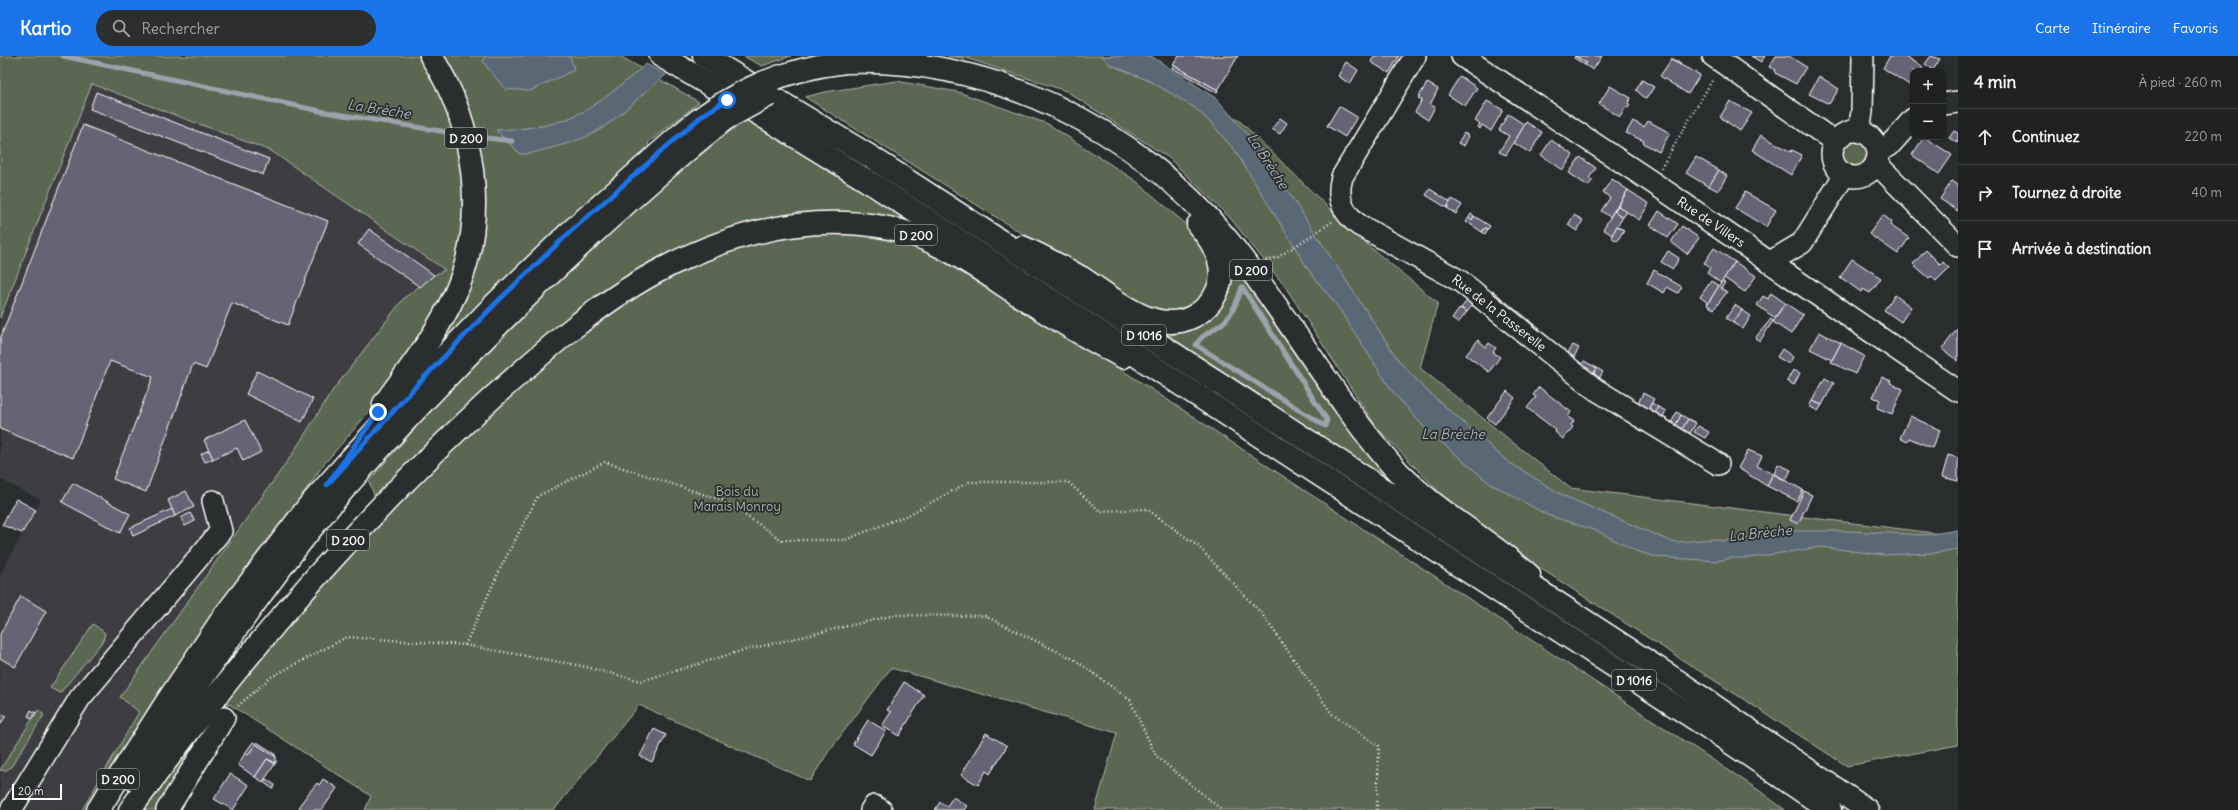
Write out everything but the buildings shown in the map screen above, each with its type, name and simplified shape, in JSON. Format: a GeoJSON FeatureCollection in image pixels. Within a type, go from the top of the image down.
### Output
{"type":"FeatureCollection","features":[{"type":"Feature","properties":{"kind":"main road","name":"D 200"},"geometry":{"type":"LineString","coordinates":[[327,485],[430,340],[455,294],[469,251],[473,205],[472,169],[465,134],[457,108],[446,82],[430,56]]}},
{"type":"Feature","properties":{"kind":"main road","name":"D 1016"},"geometry":{"type":"LineString","coordinates":[[661,56],[877,187],[1732,743],[1830,810]]}},
{"type":"Feature","properties":{"kind":"main road","name":"D 1016"},"geometry":{"type":"LineString","coordinates":[[708,58],[843,140],[974,224],[1784,752],[1867,810]]}},
{"type":"Feature","properties":{"kind":"main road","name":"D 200"},"geometry":{"type":"LineString","coordinates":[[98,810],[166,703],[225,615],[261,566],[327,485],[415,387],[496,303],[570,232],[686,140],[765,97],[784,89],[875,61],[914,64],[966,74],[1003,85],[1063,109],[1105,132],[1135,153],[1180,190],[1225,236],[1266,292],[1330,387],[1392,464],[1426,498],[1518,566],[1573,614]]}},
{"type":"Feature","properties":{"kind":"main road","name":"D 200"},"geometry":{"type":"LineString","coordinates":[[846,69],[905,76],[965,87],[1029,108],[1090,137],[1158,187],[1181,207],[1205,233],[1218,256],[1221,270],[1219,286],[1211,301],[1198,314],[1181,322],[1157,320],[1135,312],[1040,255],[974,224]]}},
{"type":"Feature","properties":{"kind":"main road","name":"D 200"},"geometry":{"type":"LineString","coordinates":[[117,810],[239,623],[334,501],[412,414],[489,333],[686,140]]}},
{"type":"Feature","properties":{"kind":"main road","name":"D 200"},"geometry":{"type":"LineString","coordinates":[[130,810],[204,711],[281,616],[378,508],[448,439],[554,344],[604,306],[668,266],[721,243],[765,229],[818,223],[871,225],[907,232],[945,249],[1071,328],[1204,400]]}},
{"type":"Feature","properties":{"kind":"main road"},"geometry":{"type":"LineString","coordinates":[[1437,552],[1618,684],[1806,810]]}},
{"type":"Feature","properties":{"kind":"street","name":"Rue de la Passerelle"},"geometry":{"type":"LineString","coordinates":[[1415,56],[1342,177],[1339,192],[1346,214],[1359,225],[1460,281],[1572,372],[1613,402],[1718,464]]}},
{"type":"Feature","properties":{"kind":"street","name":"Rue de Villers"},"geometry":{"type":"LineString","coordinates":[[1462,56],[1652,182],[1958,391]]}},
{"type":"Feature","properties":{"kind":"street"},"geometry":{"type":"LineString","coordinates":[[1859,131],[1862,112],[1862,56]]}},
{"type":"Feature","properties":{"kind":"street"},"geometry":{"type":"LineString","coordinates":[[1719,61],[1835,142]]}},
{"type":"Feature","properties":{"kind":"street"},"geometry":{"type":"LineString","coordinates":[[1946,104],[1958,102]]}},
{"type":"Feature","properties":{"kind":"street"},"geometry":{"type":"LineString","coordinates":[[1910,122],[1877,158],[1869,172],[1855,177],[1845,174],[1837,168],[1832,159],[1832,149],[1835,142],[1845,133],[1859,131],[1872,139],[1877,158],[1958,246]]}},
{"type":"Feature","properties":{"kind":"street"},"geometry":{"type":"LineString","coordinates":[[1770,262],[1802,242],[1845,174]]}},
{"type":"Feature","properties":{"kind":"street"},"geometry":{"type":"LineString","coordinates":[[11,810],[80,698],[221,531],[213,501]]}},
{"type":"Feature","properties":{"kind":"street"},"geometry":{"type":"LineString","coordinates":[[167,810],[224,718]]}},
{"type":"Feature","properties":{"kind":"street"},"geometry":{"type":"LineString","coordinates":[[871,810],[874,806],[881,810]]}},
{"type":"Feature","properties":{"kind":"path"},"geometry":{"type":"LineString","coordinates":[[1652,182],[1717,72],[1719,61]]}},
{"type":"Feature","properties":{"kind":"path"},"geometry":{"type":"LineString","coordinates":[[1261,259],[1277,258],[1315,232]]}},
{"type":"Feature","properties":{"kind":"path"},"geometry":{"type":"LineString","coordinates":[[465,645],[538,496],[605,462],[724,501],[782,540],[845,540],[910,514],[969,482],[1068,482],[1100,511],[1147,509],[1198,546],[1262,614],[1332,714],[1379,746],[1377,810]]}},
{"type":"Feature","properties":{"kind":"path"},"geometry":{"type":"LineString","coordinates":[[224,718],[271,677],[347,637],[465,645],[582,666],[641,681],[741,651],[895,615],[985,616],[1074,660],[1130,700],[1156,756],[1222,810]]}},
{"type":"Feature","properties":{"kind":"shaded area"},"geometry":{"type":"Polygon","coordinates":[[[92,84],[271,151],[446,270],[162,673],[82,810],[0,810],[0,574],[41,500],[0,479],[0,318],[92,84]]]}},
{"type":"Feature","properties":{"kind":"green space"},"geometry":{"type":"Polygon","coordinates":[[[0,56],[620,56],[699,102],[648,143],[651,152],[418,374],[443,301],[406,362],[362,420],[324,464],[272,538],[91,810],[82,810],[139,712],[120,697],[291,456],[333,390],[404,298],[434,275],[445,270],[271,151],[92,84],[0,318],[0,56]]]}},
{"type":"Feature","properties":{"kind":"green space"},"geometry":{"type":"Polygon","coordinates":[[[743,56],[791,56],[762,66],[743,56]]]}},
{"type":"Feature","properties":{"kind":"green space"},"geometry":{"type":"Polygon","coordinates":[[[948,56],[1151,56],[1241,122],[1358,237],[1438,303],[1420,368],[1570,488],[1958,536],[1958,745],[1847,766],[1518,554],[1447,500],[1377,428],[1284,285],[1230,218],[1169,158],[1066,91],[969,59],[948,56]]]}},
{"type":"Feature","properties":{"kind":"green space"},"geometry":{"type":"Polygon","coordinates":[[[896,81],[958,92],[1048,124],[1136,181],[1187,225],[1210,252],[1211,281],[1203,299],[1180,316],[1131,302],[805,97],[825,92],[896,81]]]}},
{"type":"Feature","properties":{"kind":"green space"},"geometry":{"type":"Polygon","coordinates":[[[750,118],[907,218],[904,223],[838,216],[637,275],[376,501],[369,481],[445,394],[666,174],[750,118]]]}},
{"type":"Feature","properties":{"kind":"green space"},"geometry":{"type":"Polygon","coordinates":[[[1855,140],[1865,144],[1869,154],[1865,164],[1855,168],[1845,164],[1841,154],[1845,144],[1855,140]]]}},
{"type":"Feature","properties":{"kind":"green space","name":"Bois du Marais Monroy"},"geometry":{"type":"Polygon","coordinates":[[[817,233],[894,236],[932,249],[1142,383],[1757,789],[1785,810],[1095,810],[1117,733],[891,668],[827,754],[810,781],[639,705],[554,810],[365,810],[371,796],[229,704],[212,726],[160,810],[137,810],[165,770],[381,517],[514,388],[635,292],[724,249],[777,237],[817,233]]]}},
{"type":"Feature","properties":{"kind":"green space"},"geometry":{"type":"Polygon","coordinates":[[[1228,258],[1362,442],[1396,485],[1167,336],[1177,334],[1197,326],[1206,321],[1221,307],[1230,288],[1228,258]]]}},
{"type":"Feature","properties":{"kind":"green space"},"geometry":{"type":"Polygon","coordinates":[[[93,624],[105,633],[103,641],[60,693],[50,688],[93,624]]]}},
{"type":"Feature","properties":{"kind":"green space"},"geometry":{"type":"Polygon","coordinates":[[[38,710],[44,715],[11,767],[5,771],[0,770],[38,710]]]}},
{"type":"Feature","properties":{"kind":"water"},"geometry":{"type":"Polygon","coordinates":[[[485,56],[567,56],[571,58],[574,70],[530,91],[505,89],[483,62],[485,56]]]}},
{"type":"Feature","properties":{"kind":"water","name":"La Brèche"},"geometry":{"type":"Polygon","coordinates":[[[1102,56],[1151,56],[1217,99],[1260,149],[1399,361],[1423,387],[1507,461],[1562,495],[1670,541],[1678,542],[1713,539],[1722,541],[1737,540],[1783,531],[1849,531],[1925,535],[1958,530],[1958,549],[1934,553],[1883,555],[1821,547],[1749,558],[1730,558],[1717,561],[1656,557],[1636,551],[1597,531],[1547,515],[1488,482],[1424,427],[1392,391],[1338,307],[1310,272],[1236,152],[1212,124],[1195,108],[1152,82],[1111,65],[1102,56]]]}},
{"type":"Feature","properties":{"kind":"water"},"geometry":{"type":"Polygon","coordinates":[[[646,64],[666,75],[622,113],[604,127],[587,137],[529,154],[520,154],[496,130],[545,125],[572,117],[602,100],[646,64]]]}},
{"type":"Feature","properties":{"kind":"waterway","name":"La Brèche"},"geometry":{"type":"LineString","coordinates":[[63,56],[325,112],[459,134]]}},
{"type":"Feature","properties":{"kind":"waterway","name":"La Brèche"},"geometry":{"type":"LineString","coordinates":[[470,136],[512,141]]}},
{"type":"Feature","properties":{"kind":"waterway"},"geometry":{"type":"LineString","coordinates":[[1242,287],[1327,420],[1325,426],[1196,345],[1202,337],[1225,321],[1231,313],[1242,287]]}},
{"type":"Feature","properties":{"kind":"route"},"geometry":{"type":"LineString","coordinates":[[378,412],[327,485],[438,363],[496,303],[570,232],[681,134],[704,114],[727,100]]}}]}
